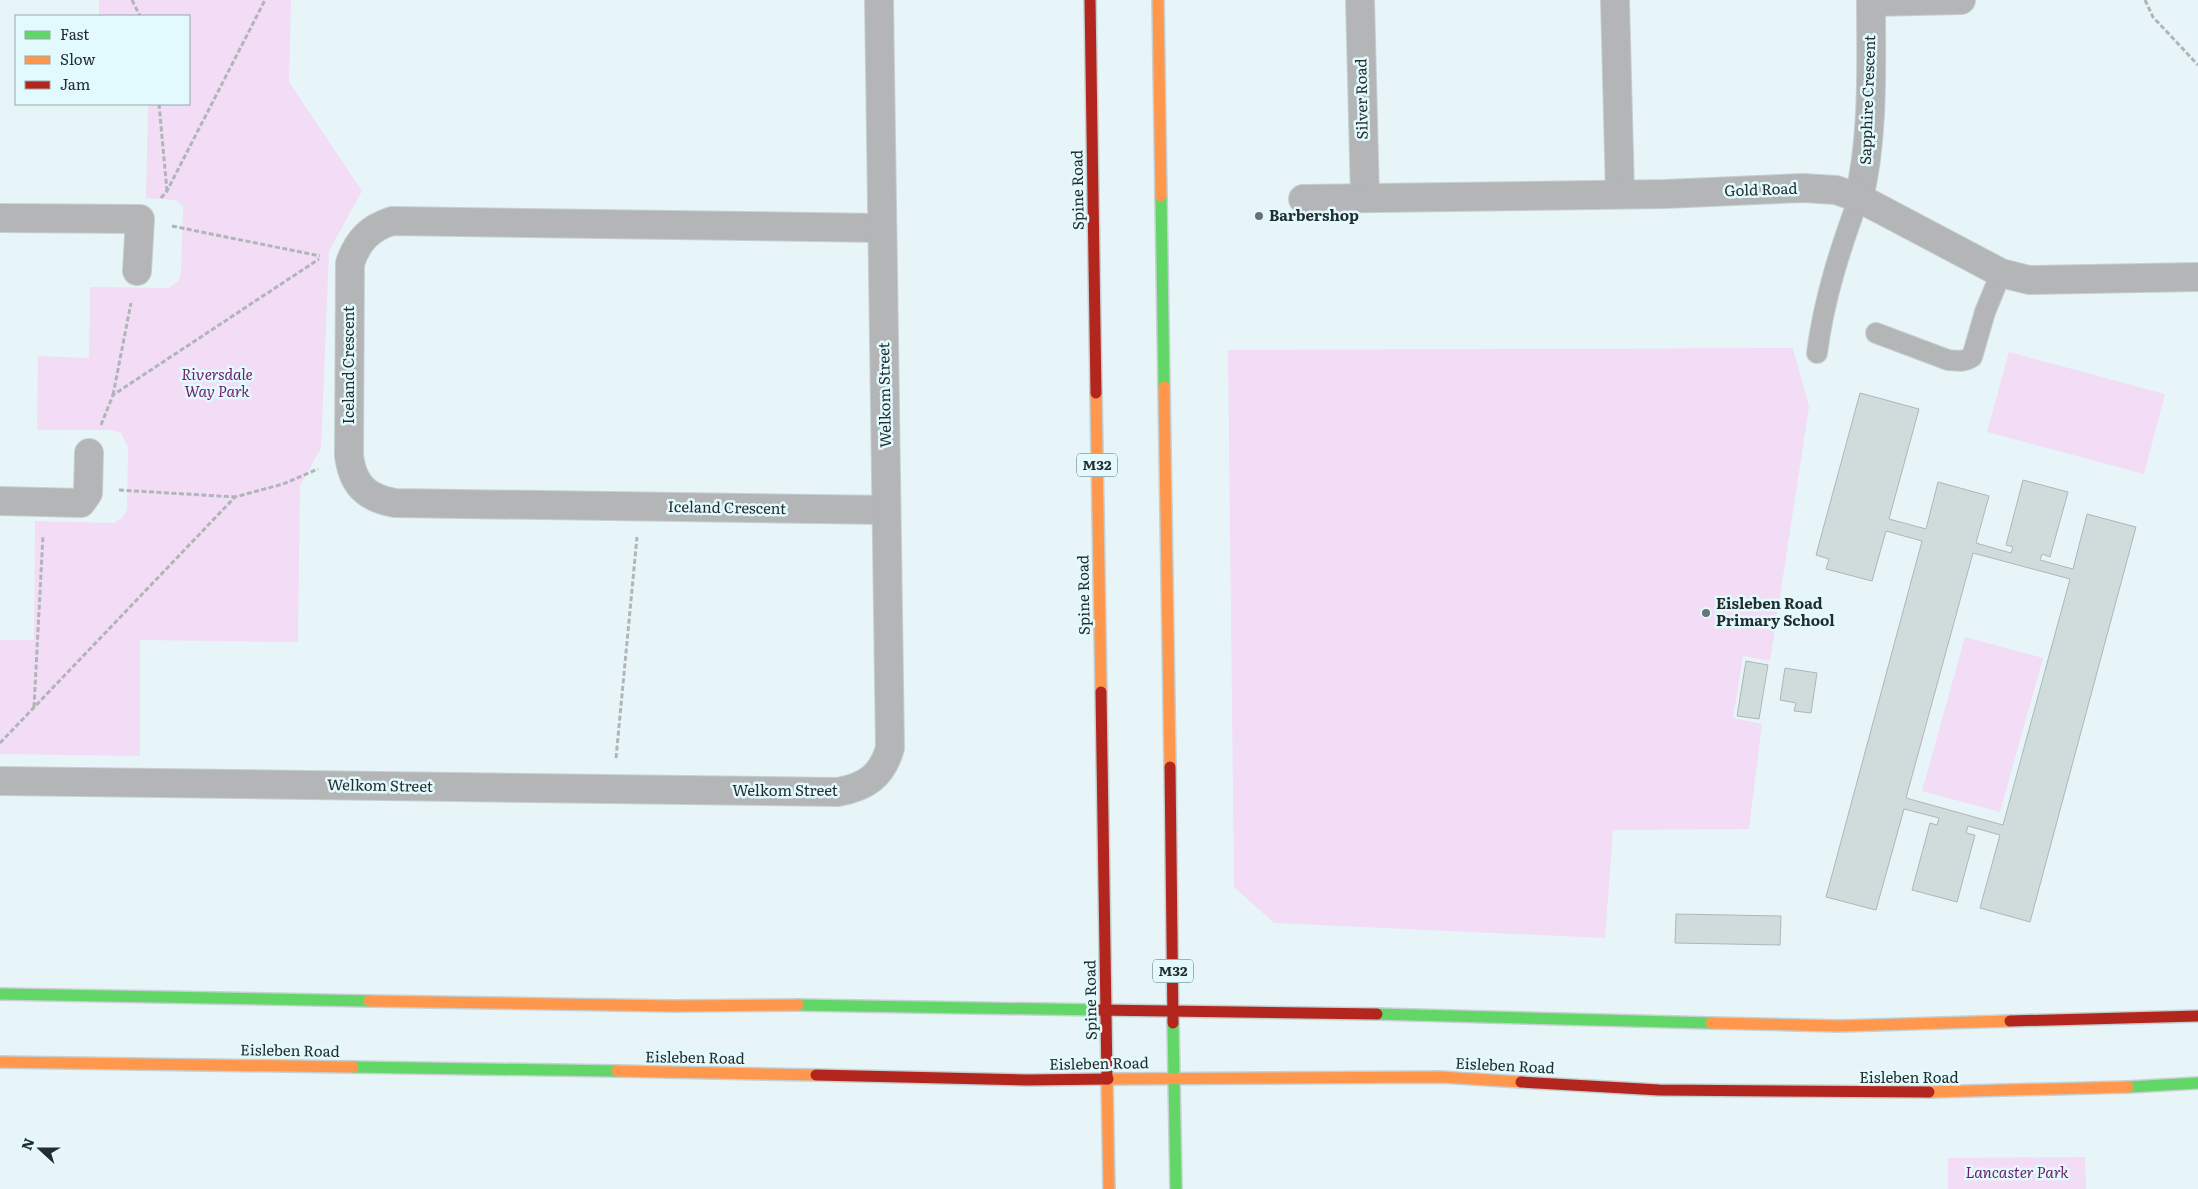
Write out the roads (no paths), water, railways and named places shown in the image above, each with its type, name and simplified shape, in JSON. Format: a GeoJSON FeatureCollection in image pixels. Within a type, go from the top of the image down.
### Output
{"type":"FeatureCollection","features":[{"type":"Feature","properties":{"kind":"main road","name":"Spine Road"},"geometry":{"type":"LineString","coordinates":[[1090,0],[1109,1189]]}},
{"type":"Feature","properties":{"kind":"main road","name":"M32"},"geometry":{"type":"LineString","coordinates":[[1158,0],[1176,1189]]}},
{"type":"Feature","properties":{"kind":"main road"},"geometry":{"type":"LineString","coordinates":[[0,994],[674,1006],[792,1005],[1386,1014],[1839,1026],[2198,1016]]}},
{"type":"Feature","properties":{"kind":"main road","name":"Eisleben Road"},"geometry":{"type":"LineString","coordinates":[[0,1062],[618,1071],[1027,1080],[1441,1077],[1659,1090],[1900,1093],[2118,1088],[2198,1083]]}},
{"type":"Feature","properties":{"kind":"street","name":"Welkom Street"},"geometry":{"type":"LineString","coordinates":[[0,781],[838,792],[863,786],[873,779],[887,760],[890,748],[879,0]]}},
{"type":"Feature","properties":{"kind":"street","name":"Silver Road"},"geometry":{"type":"LineString","coordinates":[[1360,0],[1365,198]]}},
{"type":"Feature","properties":{"kind":"street"},"geometry":{"type":"LineString","coordinates":[[1615,0],[1620,194]]}},
{"type":"Feature","properties":{"kind":"street"},"geometry":{"type":"LineString","coordinates":[[1872,1],[1961,0]]}},
{"type":"Feature","properties":{"kind":"street","name":"Sapphire Crescent"},"geometry":{"type":"LineString","coordinates":[[1859,198],[1866,166],[1870,127],[1872,1]]}},
{"type":"Feature","properties":{"kind":"street","name":"Gold Road"},"geometry":{"type":"LineString","coordinates":[[1303,198],[1664,194],[1803,188],[1836,190],[1859,198],[2000,273],[2029,280],[2198,276]]}},
{"type":"Feature","properties":{"kind":"street"},"geometry":{"type":"LineString","coordinates":[[0,218],[140,220],[137,271]]}},
{"type":"Feature","properties":{"kind":"street","name":"Iceland Crescent"},"geometry":{"type":"LineString","coordinates":[[882,228],[392,221],[378,226],[366,234],[359,242],[350,262],[349,456],[351,471],[358,484],[369,494],[382,501],[395,503],[886,510]]}},
{"type":"Feature","properties":{"kind":"street"},"geometry":{"type":"LineString","coordinates":[[0,501],[81,503],[86,498],[89,488],[89,453]]}},
{"type":"Feature","properties":{"kind":"lane"},"geometry":{"type":"LineString","coordinates":[[1817,353],[1827,296],[1845,236],[1859,198]]}},
{"type":"Feature","properties":{"kind":"lane"},"geometry":{"type":"LineString","coordinates":[[1876,333],[1948,360],[1968,360],[1972,357],[1985,312],[2000,273]]}},
{"type":"Feature","properties":{"kind":"place","name":"Barbershop"},"geometry":{"type":"Point","coordinates":[1259,216]}},
{"type":"Feature","properties":{"kind":"place","name":"Eisleben Road Primary School"},"geometry":{"type":"Point","coordinates":[1706,613]}},
{"type":"Feature","properties":{"kind":"park label","name":"Riversdale Way Park"},"geometry":{"type":"Point","coordinates":[217,384]}},
{"type":"Feature","properties":{"kind":"park label","name":"Lancaster Park"},"geometry":{"type":"Point","coordinates":[2017,1173]}}]}
